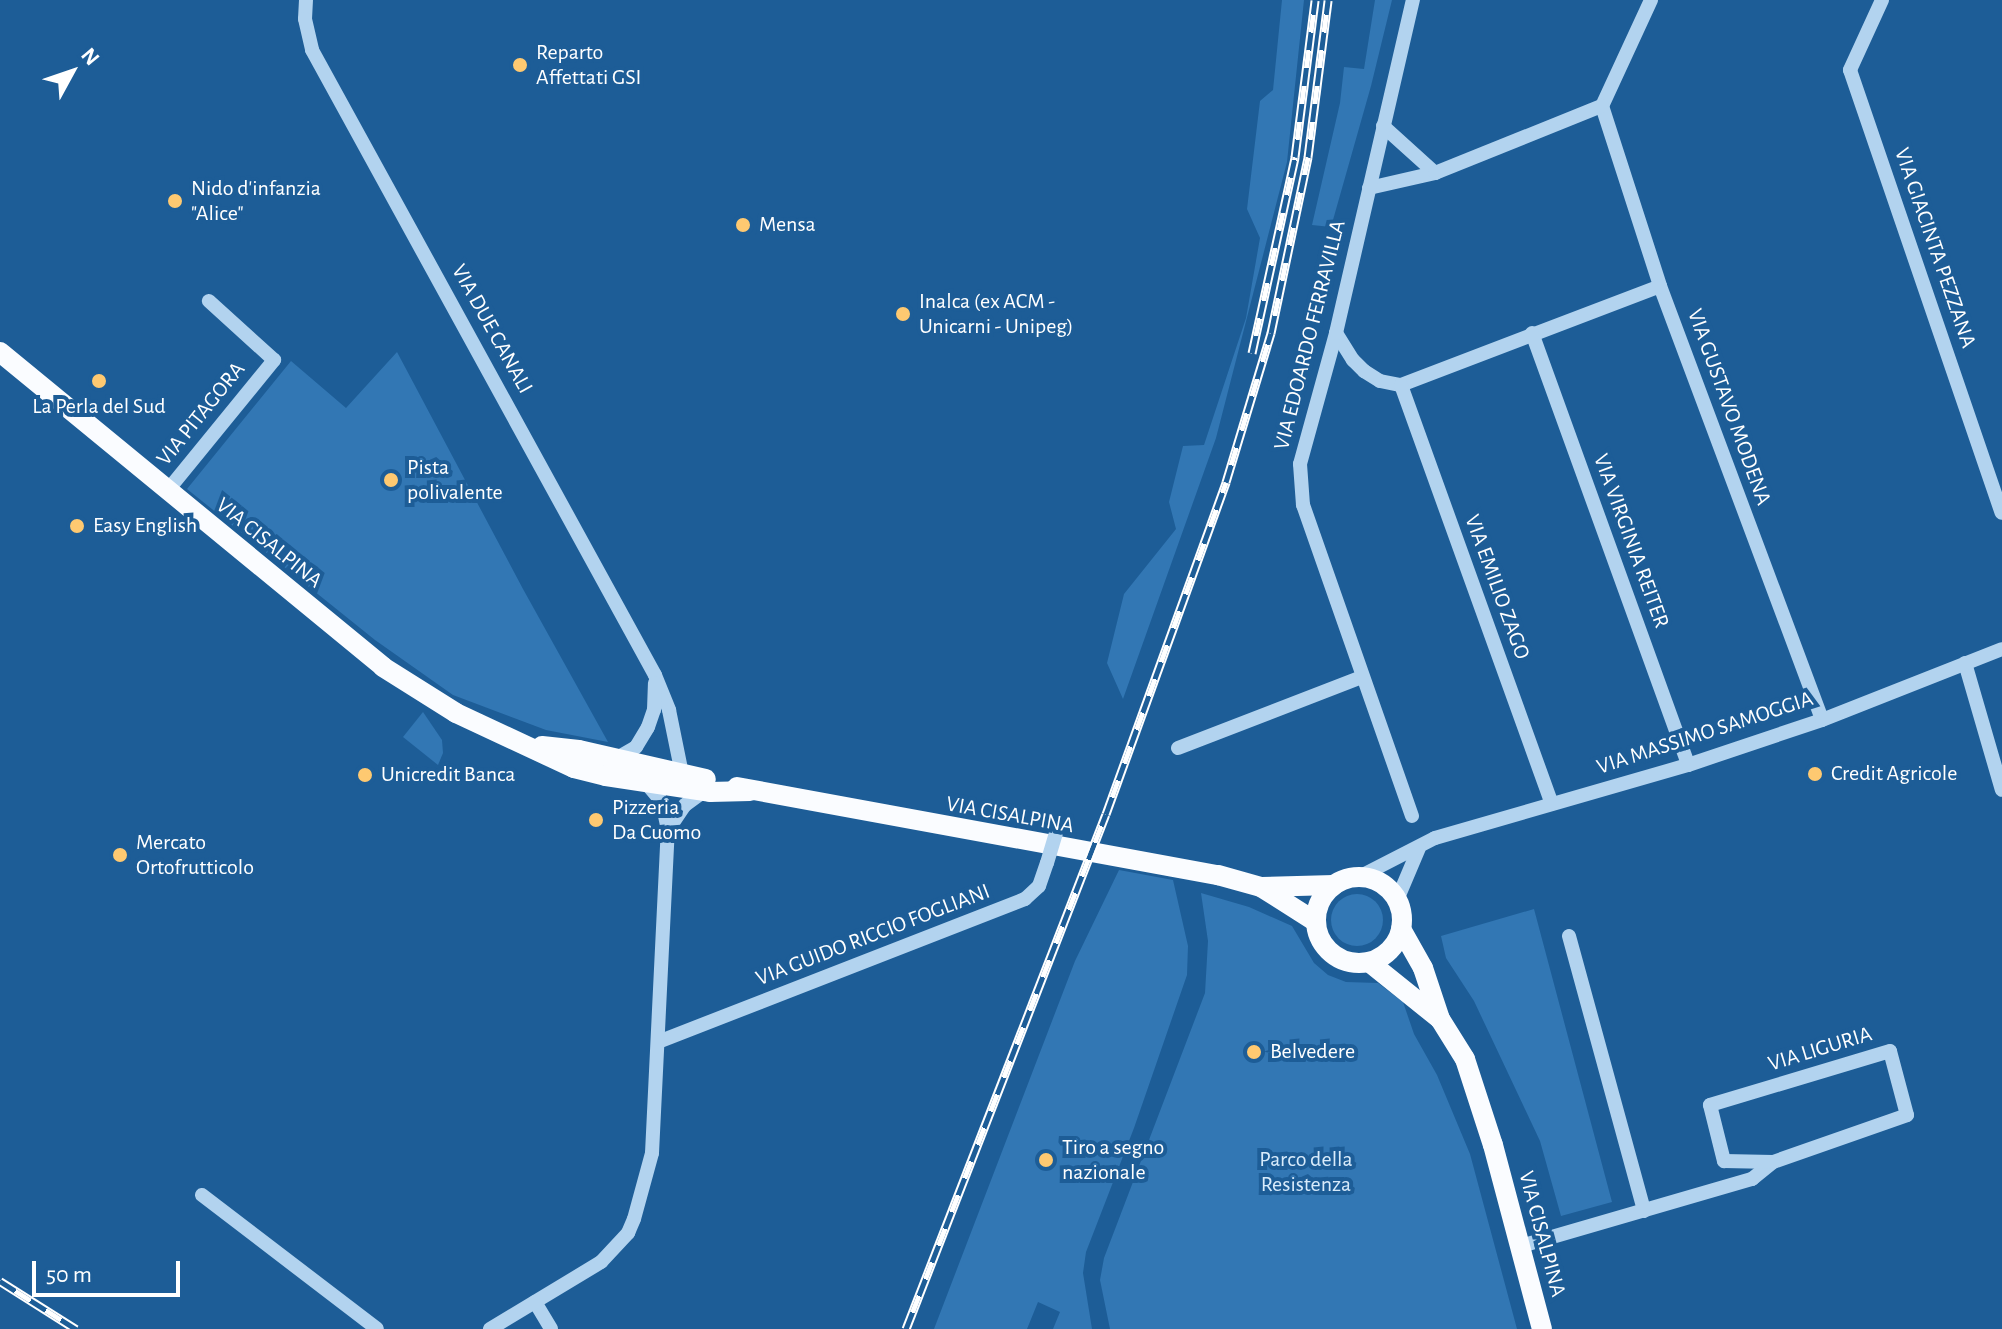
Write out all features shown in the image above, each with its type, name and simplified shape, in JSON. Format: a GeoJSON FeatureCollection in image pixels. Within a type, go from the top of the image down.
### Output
{"type":"FeatureCollection","features":[{"type":"Feature","properties":{"kind":"main road","name":"VIA CISALPINA"},"geometry":{"type":"LineString","coordinates":[[0,352],[383,667],[456,713],[574,768],[704,791],[750,791]]}},
{"type":"Feature","properties":{"kind":"main road","name":"VIA CISALPINA"},"geometry":{"type":"LineString","coordinates":[[526,744],[579,750],[750,791],[1218,875],[1261,887],[1316,922],[1318,934],[1333,955],[1344,961],[1369,962],[1440,1019]]}},
{"type":"Feature","properties":{"kind":"main road","name":"VIA CISALPINA"},"geometry":{"type":"LineString","coordinates":[[1261,887],[1334,885],[1359,877]]}},
{"type":"Feature","properties":{"kind":"main road"},"geometry":{"type":"LineString","coordinates":[[1359,877],[1381,883],[1397,900]]}},
{"type":"Feature","properties":{"kind":"main road"},"geometry":{"type":"LineString","coordinates":[[1316,922],[1324,895],[1334,885]]}},
{"type":"Feature","properties":{"kind":"main road","name":"VIA CISALPINA"},"geometry":{"type":"LineString","coordinates":[[1397,900],[1401,929],[1423,968],[1440,1019],[1465,1059],[1493,1145],[1542,1329]]}},
{"type":"Feature","properties":{"kind":"main road"},"geometry":{"type":"LineString","coordinates":[[1369,962],[1390,950],[1401,929]]}},
{"type":"Feature","properties":{"kind":"street","name":"VIA DUE CANALI"},"geometry":{"type":"LineString","coordinates":[[306,0],[305,19],[312,50],[655,675],[669,710],[682,774]]}},
{"type":"Feature","properties":{"kind":"street","name":"VIA EDOARDO FERRAVILLA"},"geometry":{"type":"LineString","coordinates":[[1412,816],[1303,505],[1300,481],[1303,441],[1336,333],[1413,0]]}},
{"type":"Feature","properties":{"kind":"street"},"geometry":{"type":"LineString","coordinates":[[1369,188],[1435,173],[1602,106],[1651,0]]}},
{"type":"Feature","properties":{"kind":"street","name":"VIA GIACINTA PEZZANA"},"geometry":{"type":"LineString","coordinates":[[1882,0],[1850,70],[2002,513]]}},
{"type":"Feature","properties":{"kind":"street","name":"VIA GUSTAVO MODENA"},"geometry":{"type":"LineString","coordinates":[[1602,106],[1660,286],[1822,720]]}},
{"type":"Feature","properties":{"kind":"street"},"geometry":{"type":"LineString","coordinates":[[1383,126],[1435,173]]}},
{"type":"Feature","properties":{"kind":"street"},"geometry":{"type":"LineString","coordinates":[[1336,333],[1364,371],[1380,381],[1401,385],[1660,286]]}},
{"type":"Feature","properties":{"kind":"street","name":"VIA PITAGORA"},"geometry":{"type":"LineString","coordinates":[[168,490],[274,360],[209,301]]}},
{"type":"Feature","properties":{"kind":"street","name":"VIA VIRGINIA REITER"},"geometry":{"type":"LineString","coordinates":[[1532,333],[1688,765]]}},
{"type":"Feature","properties":{"kind":"street","name":"VIA EMILIO ZAGO"},"geometry":{"type":"LineString","coordinates":[[1401,385],[1552,804]]}},
{"type":"Feature","properties":{"kind":"street","name":"VIA MASSIMO SAMOGGIA"},"geometry":{"type":"LineString","coordinates":[[1359,877],[1435,838],[1688,765],[1822,720],[2002,649]]}},
{"type":"Feature","properties":{"kind":"street"},"geometry":{"type":"LineString","coordinates":[[1965,663],[2002,790]]}},
{"type":"Feature","properties":{"kind":"street"},"geometry":{"type":"LineString","coordinates":[[611,760],[626,756],[636,747],[648,727],[654,710],[655,675]]}},
{"type":"Feature","properties":{"kind":"street"},"geometry":{"type":"LineString","coordinates":[[1178,748],[1362,677]]}},
{"type":"Feature","properties":{"kind":"street"},"geometry":{"type":"LineString","coordinates":[[490,1329],[601,1262],[628,1233],[634,1219],[652,1153],[668,830],[662,802],[645,782]]}},
{"type":"Feature","properties":{"kind":"street"},"geometry":{"type":"LineString","coordinates":[[668,830],[685,805],[704,791]]}},
{"type":"Feature","properties":{"kind":"street","name":"VIA GUIDO RICCIO FOGLIANI"},"geometry":{"type":"LineString","coordinates":[[658,1042],[1025,899],[1039,886],[1059,823]]}},
{"type":"Feature","properties":{"kind":"street"},"geometry":{"type":"LineString","coordinates":[[1397,900],[1419,848]]}},
{"type":"Feature","properties":{"kind":"street"},"geometry":{"type":"LineString","coordinates":[[1569,936],[1644,1211]]}},
{"type":"Feature","properties":{"kind":"street","name":"VIA LIGURIA"},"geometry":{"type":"LineString","coordinates":[[1521,1246],[1752,1179],[1773,1162],[1907,1115],[1890,1051],[1710,1105],[1724,1161],[1773,1162]]}},
{"type":"Feature","properties":{"kind":"street"},"geometry":{"type":"LineString","coordinates":[[202,1195],[377,1329]]}},
{"type":"Feature","properties":{"kind":"street"},"geometry":{"type":"LineString","coordinates":[[535,1302],[551,1329]]}},
{"type":"Feature","properties":{"kind":"green space"},"geometry":{"type":"Polygon","coordinates":[[[1282,0],[1304,0],[1287,162],[1216,438],[1123,699],[1107,663],[1124,594],[1176,529],[1169,502],[1183,446],[1204,445],[1246,318],[1260,238],[1247,209],[1260,101],[1273,90],[1282,0]]]}},
{"type":"Feature","properties":{"kind":"green space"},"geometry":{"type":"Polygon","coordinates":[[[1375,0],[1392,0],[1371,86],[1331,227],[1312,225],[1340,103],[1344,67],[1364,69],[1375,0]]]}},
{"type":"Feature","properties":{"kind":"green space"},"geometry":{"type":"Polygon","coordinates":[[[397,352],[608,742],[546,730],[453,695],[375,640],[187,489],[291,361],[346,408],[397,352]]]}},
{"type":"Feature","properties":{"kind":"green space"},"geometry":{"type":"Polygon","coordinates":[[[423,712],[442,740],[443,753],[438,765],[403,737],[423,712]]]}},
{"type":"Feature","properties":{"kind":"green space","name":"Tiro a segno nazionale"},"geometry":{"type":"Polygon","coordinates":[[[1119,870],[1173,880],[1188,946],[1187,975],[1134,1128],[1086,1252],[1083,1273],[1092,1329],[1053,1329],[1060,1312],[1038,1302],[1027,1329],[934,1329],[1075,961],[1119,870]]]}},
{"type":"Feature","properties":{"kind":"green space","name":"Parco della Resistenza"},"geometry":{"type":"Polygon","coordinates":[[[1201,893],[1249,907],[1292,926],[1314,963],[1328,975],[1346,982],[1378,983],[1403,1002],[1414,1034],[1437,1075],[1470,1154],[1517,1329],[1110,1329],[1100,1280],[1104,1258],[1205,993],[1208,941],[1201,893]]]}},
{"type":"Feature","properties":{"kind":"green space"},"geometry":{"type":"Polygon","coordinates":[[[1357,894],[1375,902],[1383,920],[1375,938],[1357,946],[1339,938],[1331,920],[1339,902],[1357,894]]]}},
{"type":"Feature","properties":{"kind":"green space"},"geometry":{"type":"Polygon","coordinates":[[[1534,909],[1612,1202],[1561,1216],[1540,1141],[1474,1001],[1446,958],[1441,936],[1534,909]]]}},
{"type":"Feature","properties":{"kind":"railway"},"geometry":{"type":"LineString","coordinates":[[1252,353],[1295,157],[1315,0]]}},
{"type":"Feature","properties":{"kind":"railway"},"geometry":{"type":"LineString","coordinates":[[906,1329],[1106,814],[1226,482],[1271,333],[1308,157],[1328,0]]}},
{"type":"Feature","properties":{"kind":"railway"},"geometry":{"type":"LineString","coordinates":[[0,1281],[76,1329]]}},
{"type":"Feature","properties":{"kind":"place","name":"Reparto Affettati GSI"},"geometry":{"type":"Point","coordinates":[520,65]}},
{"type":"Feature","properties":{"kind":"place","name":"Nido d'infanzia \"Alice\""},"geometry":{"type":"Point","coordinates":[175,201]}},
{"type":"Feature","properties":{"kind":"place","name":"Mensa"},"geometry":{"type":"Point","coordinates":[743,225]}},
{"type":"Feature","properties":{"kind":"place","name":"Inalca (ex ACM - Unicarni - Unipeg)"},"geometry":{"type":"Point","coordinates":[903,314]}},
{"type":"Feature","properties":{"kind":"place","name":"La Perla del Sud"},"geometry":{"type":"Point","coordinates":[99,381]}},
{"type":"Feature","properties":{"kind":"place","name":"Pista polivalente"},"geometry":{"type":"Point","coordinates":[391,480]}},
{"type":"Feature","properties":{"kind":"place","name":"Easy English"},"geometry":{"type":"Point","coordinates":[77,526]}},
{"type":"Feature","properties":{"kind":"place","name":"Credit Agricole"},"geometry":{"type":"Point","coordinates":[1815,774]}},
{"type":"Feature","properties":{"kind":"place","name":"Unicredit Banca"},"geometry":{"type":"Point","coordinates":[365,775]}},
{"type":"Feature","properties":{"kind":"place","name":"Pizzeria Da Cuomo"},"geometry":{"type":"Point","coordinates":[596,820]}},
{"type":"Feature","properties":{"kind":"place","name":"Mercato Ortofrutticolo"},"geometry":{"type":"Point","coordinates":[120,855]}},
{"type":"Feature","properties":{"kind":"place","name":"Belvedere"},"geometry":{"type":"Point","coordinates":[1254,1052]}},
{"type":"Feature","properties":{"kind":"place","name":"Tiro a segno nazionale"},"geometry":{"type":"Point","coordinates":[1046,1160]}}]}
